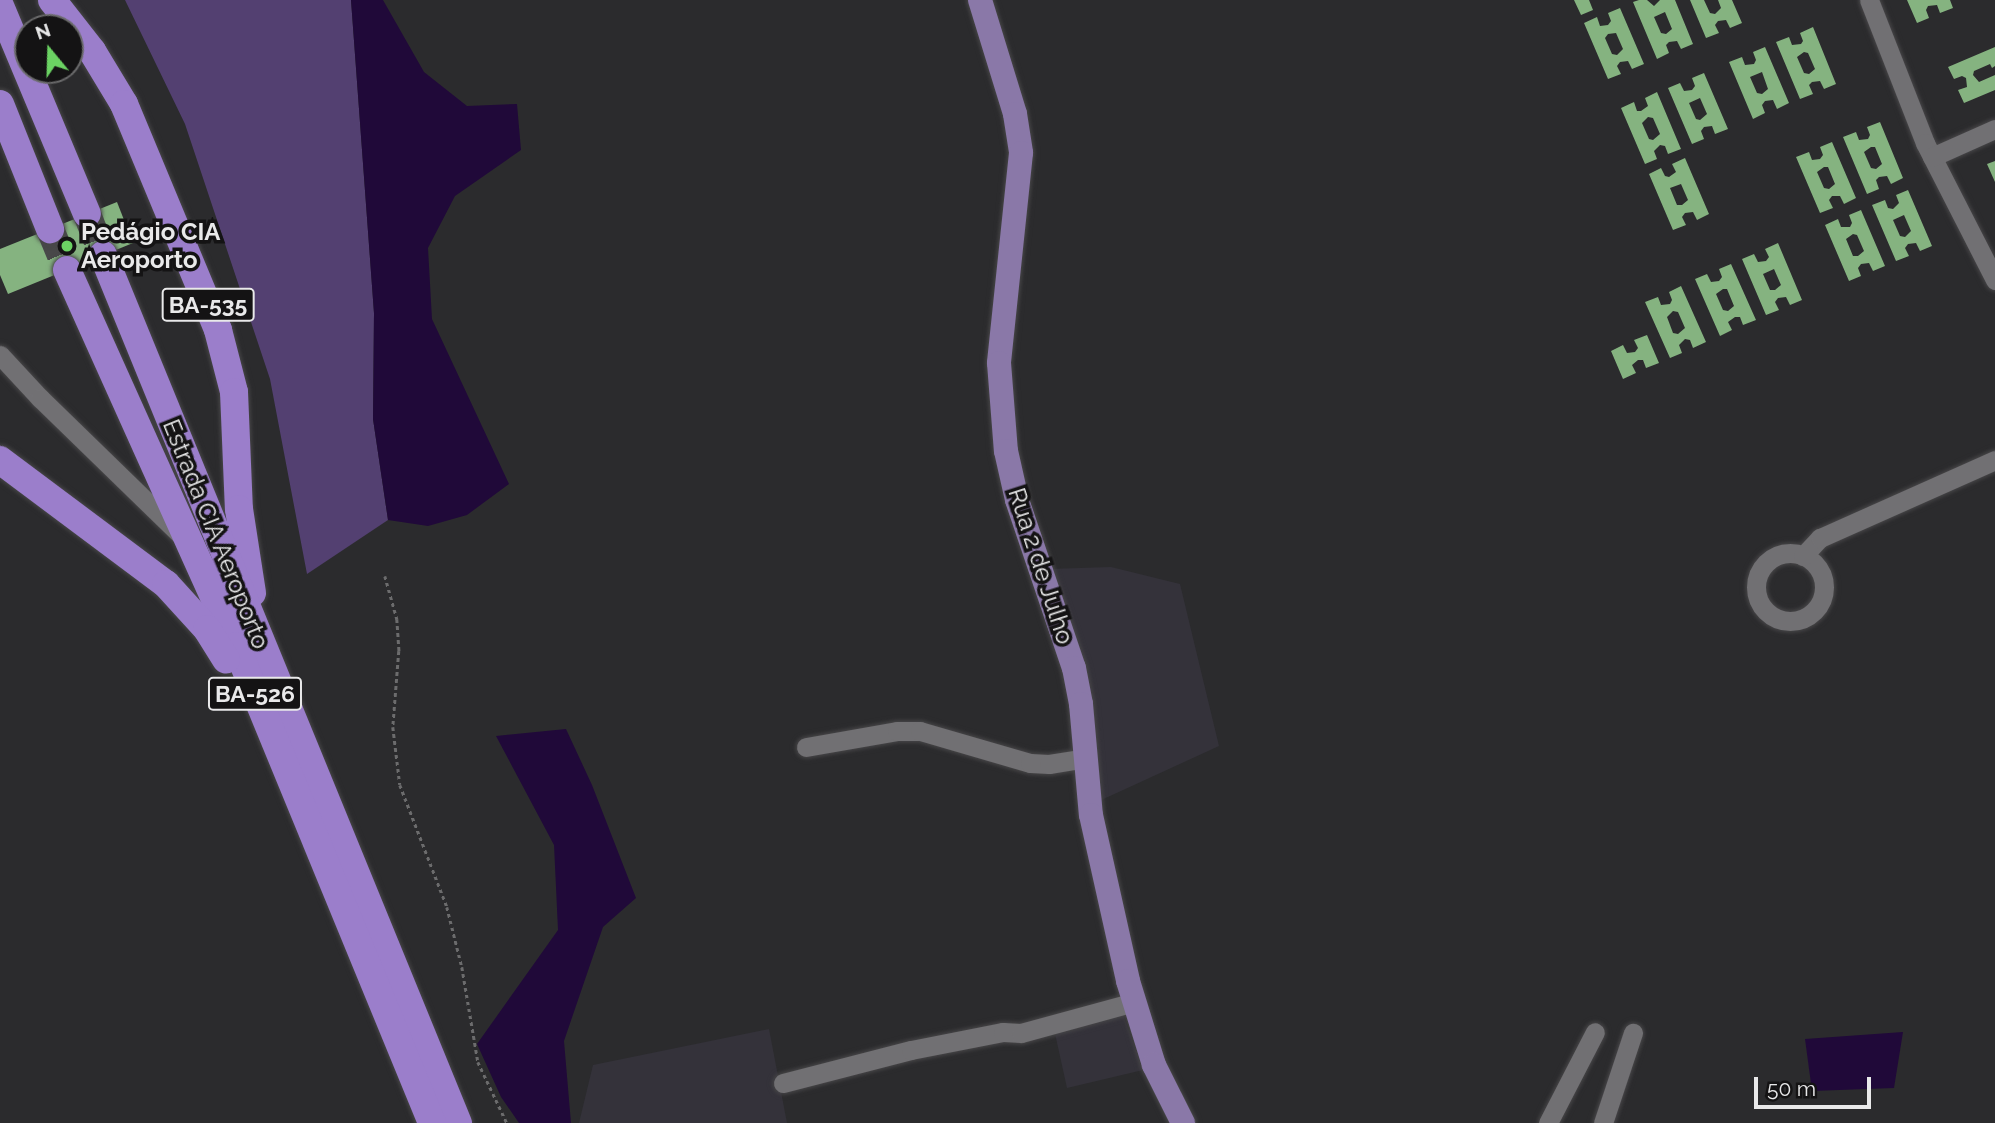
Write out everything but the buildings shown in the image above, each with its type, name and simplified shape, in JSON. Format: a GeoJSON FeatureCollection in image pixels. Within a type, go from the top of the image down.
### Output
{"type":"FeatureCollection","features":[{"type":"Feature","properties":{"kind":"highway","name":"BA-535"},"geometry":{"type":"LineString","coordinates":[[52,0],[92,51],[124,104],[218,330],[234,392],[239,509],[262,644]]}},
{"type":"Feature","properties":{"kind":"highway"},"geometry":{"type":"LineString","coordinates":[[0,6],[87,214]]}},
{"type":"Feature","properties":{"kind":"highway"},"geometry":{"type":"LineString","coordinates":[[0,104],[50,229]]}},
{"type":"Feature","properties":{"kind":"highway","name":"Estrada CIA Aeroporto"},"geometry":{"type":"LineString","coordinates":[[103,255],[458,1123]]}},
{"type":"Feature","properties":{"kind":"highway","name":"Estrada CIA Aeroporto"},"geometry":{"type":"LineString","coordinates":[[67,270],[150,461],[190,543],[432,1123]]}},
{"type":"Feature","properties":{"kind":"highway","name":"BA-526"},"geometry":{"type":"LineString","coordinates":[[0,460],[142,564],[189,607],[207,629],[272,735]]}},
{"type":"Feature","properties":{"kind":"main road","name":"Rua 2 de Julho"},"geometry":{"type":"LineString","coordinates":[[980,0],[1015,114],[1021,153],[999,363],[1006,451],[1017,500],[1073,668],[1098,853],[1134,1002],[1154,1065],[1183,1123]]}},
{"type":"Feature","properties":{"kind":"street"},"geometry":{"type":"LineString","coordinates":[[1869,0],[1931,157],[1995,280]]}},
{"type":"Feature","properties":{"kind":"street"},"geometry":{"type":"LineString","coordinates":[[1931,157],[1995,129]]}},
{"type":"Feature","properties":{"kind":"street"},"geometry":{"type":"LineString","coordinates":[[0,355],[40,398],[190,543]]}},
{"type":"Feature","properties":{"kind":"street"},"geometry":{"type":"LineString","coordinates":[[1803,556],[1820,538],[1995,460]]}},
{"type":"Feature","properties":{"kind":"street"},"geometry":{"type":"LineString","coordinates":[[806,747],[897,731],[920,731],[1030,763],[1049,764],[1086,758]]}},
{"type":"Feature","properties":{"kind":"street"},"geometry":{"type":"LineString","coordinates":[[783,1083],[911,1050],[1003,1032],[1021,1033],[1134,1002]]}},
{"type":"Feature","properties":{"kind":"street"},"geometry":{"type":"LineString","coordinates":[[1548,1123],[1595,1032]]}},
{"type":"Feature","properties":{"kind":"street"},"geometry":{"type":"LineString","coordinates":[[1603,1123],[1633,1033]]}},
{"type":"Feature","properties":{"kind":"path"},"geometry":{"type":"LineString","coordinates":[[385,576],[397,620],[399,651],[393,727],[400,785],[447,907],[462,967],[478,1062],[508,1123]]}},
{"type":"Feature","properties":{"kind":"shaded area"},"geometry":{"type":"Polygon","coordinates":[[[125,0],[351,0],[374,313],[373,419],[388,520],[307,574],[270,379],[185,124],[125,0]]]}},
{"type":"Feature","properties":{"kind":"shaded area"},"geometry":{"type":"Polygon","coordinates":[[[351,0],[383,0],[424,72],[467,106],[517,104],[521,150],[455,196],[428,248],[432,319],[509,484],[467,515],[428,526],[388,520],[373,419],[374,313],[351,0]]]}},
{"type":"Feature","properties":{"kind":"shaded area"},"geometry":{"type":"Polygon","coordinates":[[[1111,567],[1180,584],[1219,746],[1097,802],[1049,569],[1111,567]]]}},
{"type":"Feature","properties":{"kind":"shaded area"},"geometry":{"type":"Polygon","coordinates":[[[566,729],[592,785],[636,898],[603,927],[564,1041],[571,1123],[519,1123],[501,1097],[477,1044],[558,930],[554,845],[496,736],[566,729]]]}},
{"type":"Feature","properties":{"kind":"shaded area"},"geometry":{"type":"Polygon","coordinates":[[[1122,1012],[1143,1070],[1067,1088],[1054,1029],[1122,1012]]]}},
{"type":"Feature","properties":{"kind":"shaded area"},"geometry":{"type":"Polygon","coordinates":[[[769,1029],[787,1123],[579,1123],[593,1065],[769,1029]]]}},
{"type":"Feature","properties":{"kind":"shaded area"},"geometry":{"type":"Polygon","coordinates":[[[1903,1032],[1894,1088],[1812,1091],[1805,1039],[1903,1032]]]}},
{"type":"Feature","properties":{"kind":"tunnel"},"geometry":{"type":"LineString","coordinates":[[87,214],[103,255]]}},
{"type":"Feature","properties":{"kind":"tunnel"},"geometry":{"type":"LineString","coordinates":[[50,229],[67,270]]}},
{"type":"Feature","properties":{"kind":"place","name":"Pedágio CIA Aeroporto"},"geometry":{"type":"Point","coordinates":[67,246]}}]}
